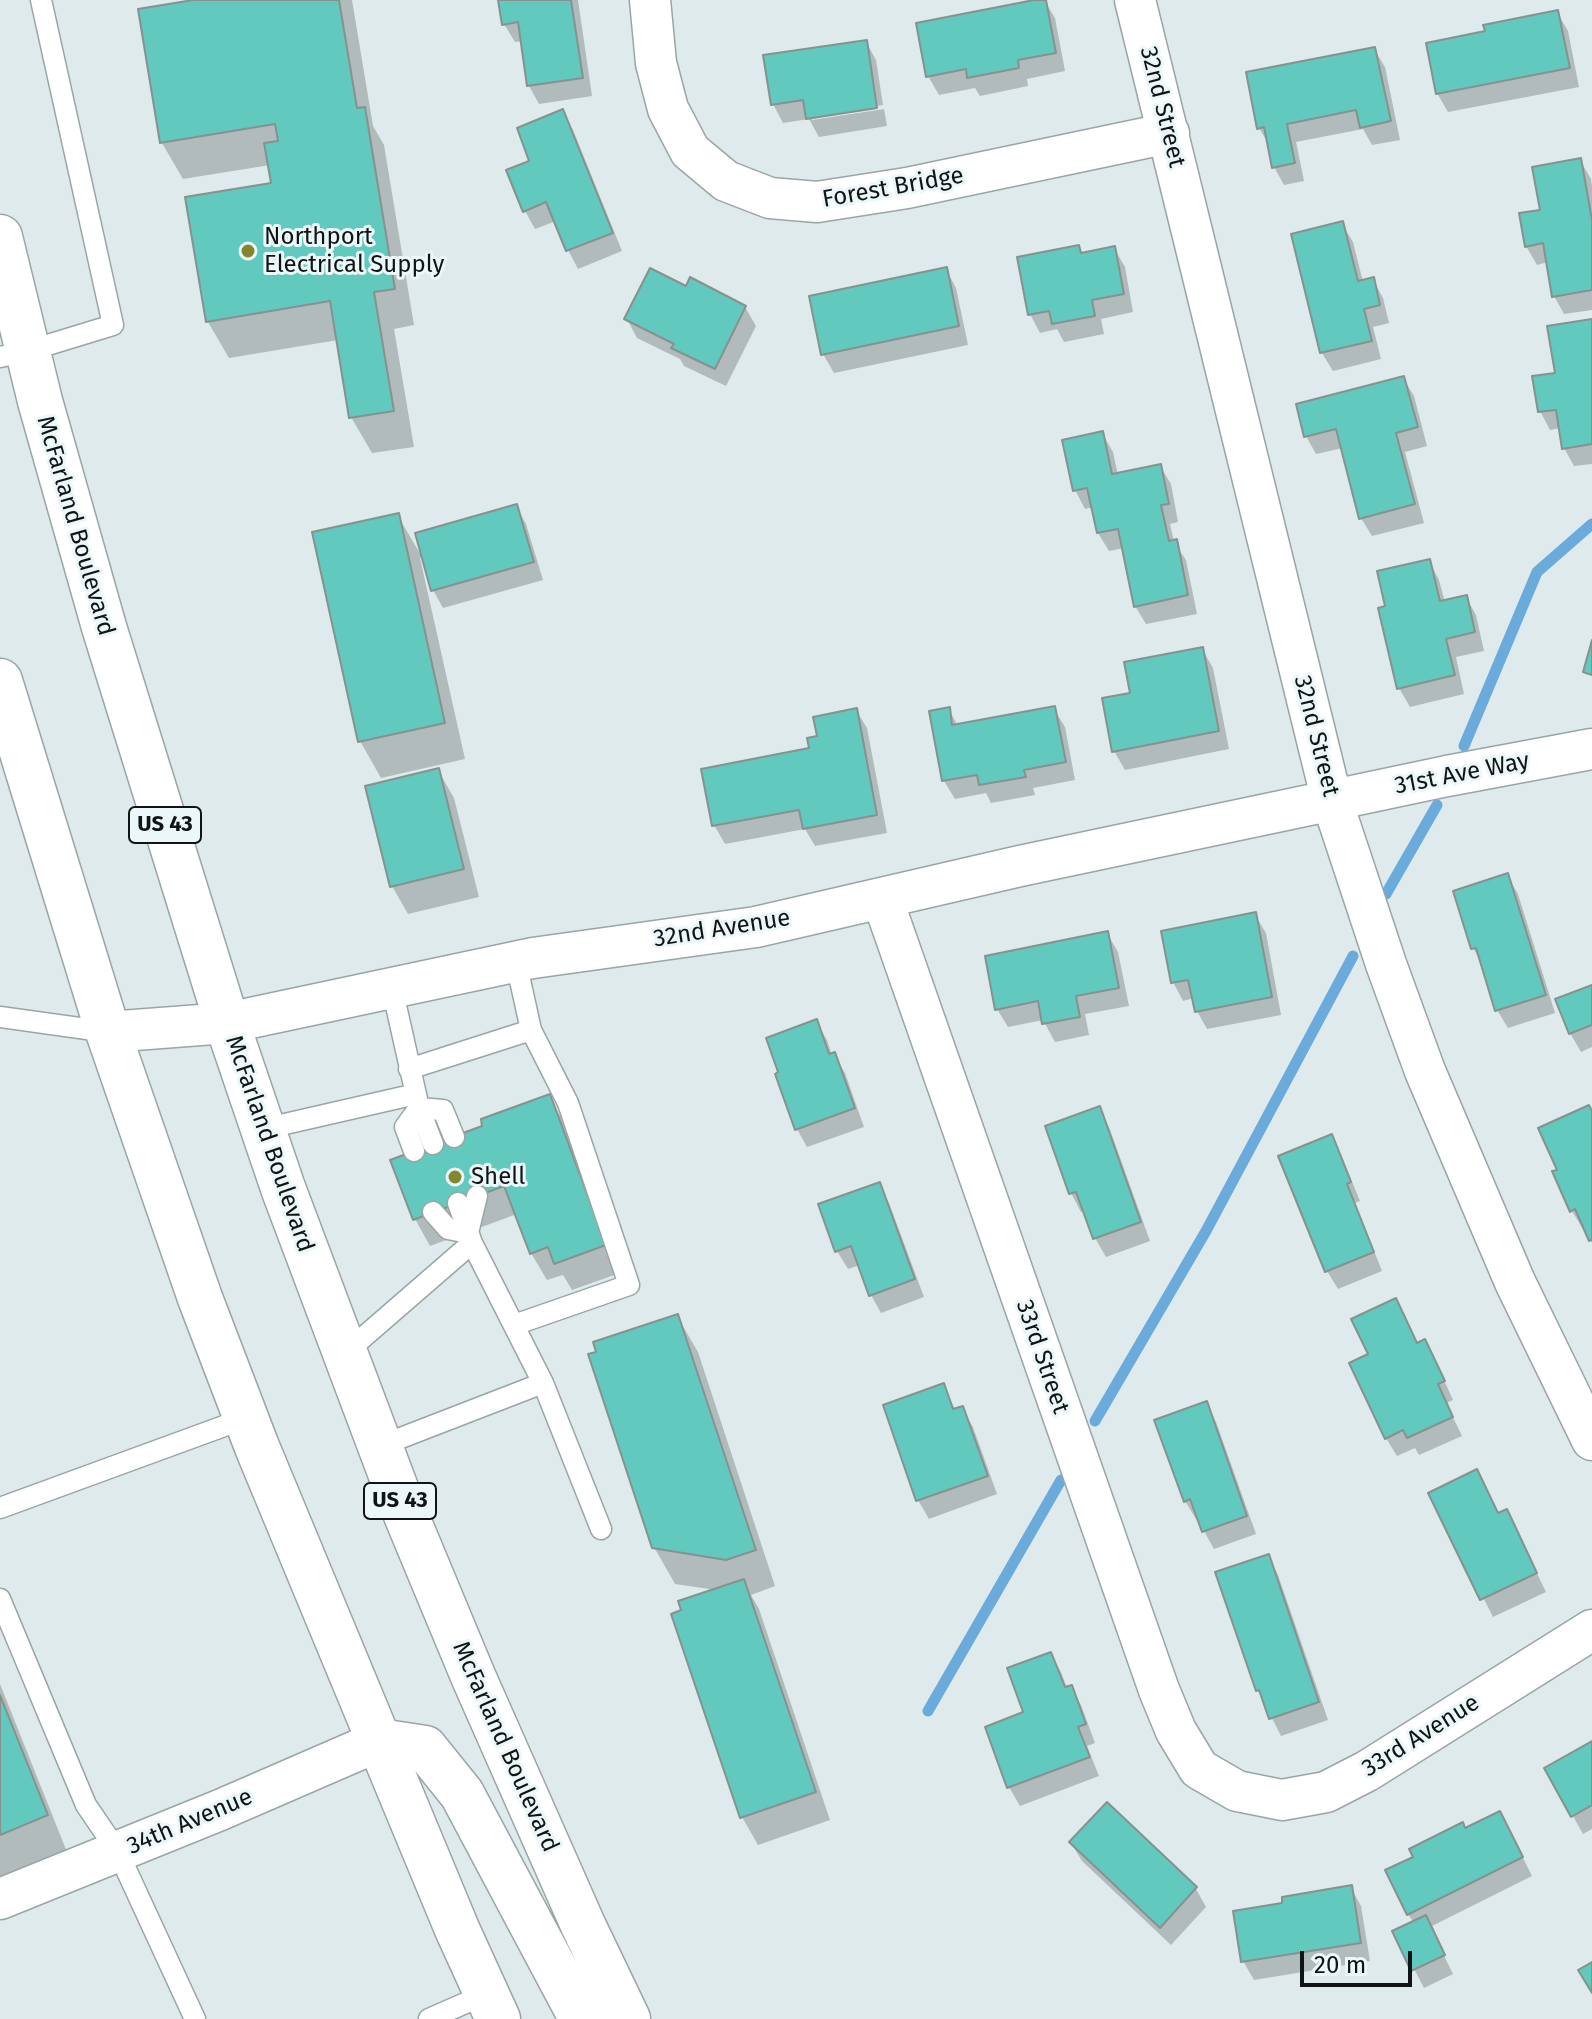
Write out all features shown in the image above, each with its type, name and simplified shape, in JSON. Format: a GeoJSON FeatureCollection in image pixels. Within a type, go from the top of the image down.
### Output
{"type":"FeatureCollection","features":[{"type":"Feature","properties":{"kind":"highway","name":"McFarland Boulevard"},"geometry":{"type":"LineString","coordinates":[[0,237],[14,354],[40,401],[104,627],[263,1129],[406,1515],[473,1676],[628,2019]]}},
{"type":"Feature","properties":{"kind":"highway"},"geometry":{"type":"LineString","coordinates":[[0,681],[108,1032],[200,1298],[379,1741],[492,2006]]}},
{"type":"Feature","properties":{"kind":"highway"},"geometry":{"type":"LineString","coordinates":[[379,1741],[425,1748],[462,1794],[578,2012],[596,2019]]}},
{"type":"Feature","properties":{"kind":"street","name":"Forest Bridge"},"geometry":{"type":"LineString","coordinates":[[650,0],[656,63],[668,109],[690,151],[726,181],[770,198],[817,202],[847,198],[1169,133]]}},
{"type":"Feature","properties":{"kind":"street","name":"32nd Street"},"geometry":{"type":"LineString","coordinates":[[1139,1],[1245,454],[1332,801],[1425,1071],[1515,1282],[1592,1440]]}},
{"type":"Feature","properties":{"kind":"street","name":"31st Ave Way"},"geometry":{"type":"LineString","coordinates":[[1332,801],[1592,749]]}},
{"type":"Feature","properties":{"kind":"street","name":"32nd Avenue"},"geometry":{"type":"LineString","coordinates":[[108,1032],[227,1023],[516,962],[756,927],[1020,866],[1332,801]]}},
{"type":"Feature","properties":{"kind":"street","name":"33rd Street"},"geometry":{"type":"LineString","coordinates":[[882,898],[1159,1690],[1176,1731],[1199,1769],[1237,1791]]}},
{"type":"Feature","properties":{"kind":"street","name":"33rd Avenue"},"geometry":{"type":"LineString","coordinates":[[1237,1791],[1282,1800],[1326,1792],[1367,1771],[1592,1630]]}},
{"type":"Feature","properties":{"kind":"street","name":"34th Avenue"},"geometry":{"type":"LineString","coordinates":[[0,1899],[220,1810],[379,1741]]}},
{"type":"Feature","properties":{"kind":"lane"},"geometry":{"type":"LineString","coordinates":[[14,354],[113,325],[41,0]]}},
{"type":"Feature","properties":{"kind":"lane"},"geometry":{"type":"LineString","coordinates":[[514,1325],[629,1285],[568,1103],[531,1030],[516,962]]}},
{"type":"Feature","properties":{"kind":"lane"},"geometry":{"type":"LineString","coordinates":[[392,988],[418,1101],[424,1148]]}},
{"type":"Feature","properties":{"kind":"lane"},"geometry":{"type":"LineString","coordinates":[[0,1017],[108,1032]]}},
{"type":"Feature","properties":{"kind":"lane"},"geometry":{"type":"LineString","coordinates":[[409,1069],[531,1030]]}},
{"type":"Feature","properties":{"kind":"lane"},"geometry":{"type":"LineString","coordinates":[[263,1129],[418,1101],[443,1110],[454,1137]]}},
{"type":"Feature","properties":{"kind":"lane"},"geometry":{"type":"LineString","coordinates":[[467,1200],[470,1238],[543,1383],[601,1529]]}},
{"type":"Feature","properties":{"kind":"lane"},"geometry":{"type":"LineString","coordinates":[[433,1212],[448,1229],[470,1238]]}},
{"type":"Feature","properties":{"kind":"lane"},"geometry":{"type":"LineString","coordinates":[[344,1354],[470,1238]]}},
{"type":"Feature","properties":{"kind":"lane"},"geometry":{"type":"LineString","coordinates":[[380,1446],[543,1383]]}},
{"type":"Feature","properties":{"kind":"lane"},"geometry":{"type":"LineString","coordinates":[[0,1508],[246,1418]]}},
{"type":"Feature","properties":{"kind":"lane"},"geometry":{"type":"LineString","coordinates":[[0,1599],[86,1805],[118,1852],[195,2019]]}},
{"type":"Feature","properties":{"kind":"lane"},"geometry":{"type":"LineString","coordinates":[[429,2019],[492,2006]]}},
{"type":"Feature","properties":{"kind":"building"},"geometry":{"type":"Polygon","coordinates":[[[193,0],[339,0],[357,108],[365,107],[395,289],[374,292],[394,411],[349,418],[330,301],[206,322],[185,197],[271,183],[264,143],[278,141],[275,124],[160,143],[138,9],[193,0]]]}},
{"type":"Feature","properties":{"kind":"building"},"geometry":{"type":"Polygon","coordinates":[[[498,0],[571,0],[583,78],[527,86],[518,22],[502,25],[498,0]]]}},
{"type":"Feature","properties":{"kind":"building"},"geometry":{"type":"Polygon","coordinates":[[[1046,0],[1056,53],[1018,60],[1019,68],[967,78],[966,69],[926,77],[916,23],[1046,0]]]}},
{"type":"Feature","properties":{"kind":"building"},"geometry":{"type":"Polygon","coordinates":[[[1558,10],[1570,68],[1436,94],[1426,43],[1485,31],[1483,25],[1558,10]]]}},
{"type":"Feature","properties":{"kind":"building"},"geometry":{"type":"Polygon","coordinates":[[[867,40],[877,108],[806,119],[803,100],[771,105],[763,55],[867,40]]]}},
{"type":"Feature","properties":{"kind":"building"},"geometry":{"type":"Polygon","coordinates":[[[1375,47],[1391,121],[1360,128],[1356,110],[1287,124],[1295,163],[1272,168],[1264,127],[1257,129],[1246,72],[1375,47]]]}},
{"type":"Feature","properties":{"kind":"building"},"geometry":{"type":"Polygon","coordinates":[[[563,109],[613,233],[566,251],[546,202],[523,212],[506,170],[529,161],[517,128],[563,109]]]}},
{"type":"Feature","properties":{"kind":"building"},"geometry":{"type":"Polygon","coordinates":[[[1581,158],[1592,220],[1592,290],[1552,297],[1543,243],[1525,247],[1519,213],[1540,210],[1532,167],[1581,158]]]}},
{"type":"Feature","properties":{"kind":"building"},"geometry":{"type":"Polygon","coordinates":[[[1343,221],[1358,281],[1374,277],[1380,305],[1364,309],[1372,341],[1320,353],[1291,234],[1343,221]]]}},
{"type":"Feature","properties":{"kind":"building"},"geometry":{"type":"Polygon","coordinates":[[[1079,245],[1081,253],[1115,246],[1124,294],[1092,300],[1095,316],[1052,324],[1049,311],[1028,315],[1017,257],[1079,245]]]}},
{"type":"Feature","properties":{"kind":"building"},"geometry":{"type":"Polygon","coordinates":[[[947,267],[959,326],[821,355],[809,296],[947,267]]]}},
{"type":"Feature","properties":{"kind":"building"},"geometry":{"type":"Polygon","coordinates":[[[650,268],[686,286],[690,277],[746,306],[715,369],[671,348],[674,344],[624,319],[650,268]]]}},
{"type":"Feature","properties":{"kind":"building"},"geometry":{"type":"Polygon","coordinates":[[[1592,319],[1592,444],[1562,449],[1556,410],[1538,412],[1532,376],[1555,373],[1547,326],[1592,319]]]}},
{"type":"Feature","properties":{"kind":"building"},"geometry":{"type":"Polygon","coordinates":[[[1404,376],[1418,427],[1396,433],[1415,504],[1359,519],[1336,429],[1304,437],[1296,404],[1404,376]]]}},
{"type":"Feature","properties":{"kind":"building"},"geometry":{"type":"Polygon","coordinates":[[[1103,431],[1112,474],[1161,464],[1169,504],[1161,505],[1169,541],[1177,539],[1188,595],[1134,607],[1118,529],[1097,533],[1087,488],[1073,491],[1062,440],[1103,431]]]}},
{"type":"Feature","properties":{"kind":"building"},"geometry":{"type":"Polygon","coordinates":[[[517,504],[534,562],[431,591],[415,533],[517,504]]]}},
{"type":"Feature","properties":{"kind":"building"},"geometry":{"type":"Polygon","coordinates":[[[399,513],[445,723],[358,742],[312,532],[399,513]]]}},
{"type":"Feature","properties":{"kind":"building"},"geometry":{"type":"Polygon","coordinates":[[[1430,559],[1440,601],[1467,595],[1475,632],[1446,639],[1455,675],[1397,689],[1378,608],[1385,606],[1377,571],[1430,559]]]}},
{"type":"Feature","properties":{"kind":"building"},"geometry":{"type":"Polygon","coordinates":[[[1592,640],[1592,675],[1583,672],[1592,640]]]}},
{"type":"Feature","properties":{"kind":"building"},"geometry":{"type":"Polygon","coordinates":[[[1203,647],[1219,731],[1112,752],[1102,698],[1130,693],[1124,662],[1203,647]]]}},
{"type":"Feature","properties":{"kind":"building"},"geometry":{"type":"Polygon","coordinates":[[[1055,706],[1066,762],[1024,770],[1026,777],[979,785],[977,775],[942,781],[929,711],[950,707],[952,725],[1055,706]]]}},
{"type":"Feature","properties":{"kind":"building"},"geometry":{"type":"Polygon","coordinates":[[[857,708],[877,815],[803,829],[799,810],[712,826],[701,769],[809,748],[807,738],[817,736],[813,717],[857,708]]]}},
{"type":"Feature","properties":{"kind":"building"},"geometry":{"type":"Polygon","coordinates":[[[439,768],[464,869],[390,887],[365,786],[439,768]]]}},
{"type":"Feature","properties":{"kind":"building"},"geometry":{"type":"Polygon","coordinates":[[[1508,873],[1546,995],[1495,1011],[1476,948],[1471,949],[1453,891],[1508,873]]]}},
{"type":"Feature","properties":{"kind":"building"},"geometry":{"type":"Polygon","coordinates":[[[1256,912],[1272,997],[1195,1012],[1188,980],[1171,983],[1161,931],[1256,912]]]}},
{"type":"Feature","properties":{"kind":"building"},"geometry":{"type":"Polygon","coordinates":[[[1108,931],[1119,988],[1076,996],[1080,1017],[1042,1024],[1038,1001],[995,1010],[985,956],[1108,931]]]}},
{"type":"Feature","properties":{"kind":"building"},"geometry":{"type":"Polygon","coordinates":[[[1592,985],[1592,1025],[1569,1034],[1555,999],[1592,985]]]}},
{"type":"Feature","properties":{"kind":"building"},"geometry":{"type":"Polygon","coordinates":[[[817,1019],[829,1054],[835,1052],[855,1108],[795,1130],[766,1038],[817,1019]]]}},
{"type":"Feature","properties":{"kind":"building"},"geometry":{"type":"Polygon","coordinates":[[[550,1094],[606,1245],[554,1264],[548,1247],[530,1254],[504,1186],[413,1220],[390,1160],[482,1126],[481,1119],[550,1094]]]}},
{"type":"Feature","properties":{"kind":"building"},"geometry":{"type":"Polygon","coordinates":[[[1589,1105],[1592,1111],[1592,1240],[1589,1241],[1575,1209],[1570,1212],[1552,1171],[1557,1170],[1538,1128],[1589,1105]]]}},
{"type":"Feature","properties":{"kind":"building"},"geometry":{"type":"Polygon","coordinates":[[[1100,1106],[1141,1222],[1093,1239],[1076,1192],[1069,1194],[1045,1126],[1100,1106]]]}},
{"type":"Feature","properties":{"kind":"building"},"geometry":{"type":"Polygon","coordinates":[[[1332,1134],[1351,1182],[1347,1184],[1374,1252],[1325,1272],[1278,1156],[1332,1134]]]}},
{"type":"Feature","properties":{"kind":"building"},"geometry":{"type":"Polygon","coordinates":[[[880,1182],[915,1279],[869,1296],[851,1246],[835,1252],[818,1204],[880,1182]]]}},
{"type":"Feature","properties":{"kind":"building"},"geometry":{"type":"Polygon","coordinates":[[[1396,1298],[1417,1343],[1425,1339],[1445,1381],[1438,1384],[1453,1417],[1407,1438],[1403,1430],[1385,1439],[1349,1363],[1368,1354],[1351,1319],[1396,1298]]]}},
{"type":"Feature","properties":{"kind":"building"},"geometry":{"type":"Polygon","coordinates":[[[678,1314],[756,1550],[726,1560],[652,1548],[588,1354],[596,1352],[593,1342],[678,1314]]]}},
{"type":"Feature","properties":{"kind":"building"},"geometry":{"type":"Polygon","coordinates":[[[944,1383],[953,1409],[963,1406],[988,1476],[916,1501],[883,1405],[944,1383]]]}},
{"type":"Feature","properties":{"kind":"building"},"geometry":{"type":"Polygon","coordinates":[[[1207,1401],[1247,1516],[1202,1532],[1190,1499],[1184,1502],[1154,1420],[1207,1401]]]}},
{"type":"Feature","properties":{"kind":"building"},"geometry":{"type":"Polygon","coordinates":[[[1477,1469],[1498,1513],[1507,1509],[1537,1573],[1480,1600],[1428,1493],[1477,1469]]]}},
{"type":"Feature","properties":{"kind":"building"},"geometry":{"type":"Polygon","coordinates":[[[1269,1554],[1319,1702],[1269,1719],[1259,1690],[1256,1691],[1215,1572],[1269,1554]]]}},
{"type":"Feature","properties":{"kind":"building"},"geometry":{"type":"Polygon","coordinates":[[[744,1579],[816,1792],[740,1818],[671,1614],[681,1610],[678,1601],[744,1579]]]}},
{"type":"Feature","properties":{"kind":"building"},"geometry":{"type":"Polygon","coordinates":[[[1051,1652],[1065,1687],[1072,1685],[1086,1724],[1078,1727],[1090,1757],[1007,1788],[985,1727],[1023,1712],[1007,1668],[1051,1652]]]}},
{"type":"Feature","properties":{"kind":"building"},"geometry":{"type":"Polygon","coordinates":[[[0,1695],[48,1815],[0,1835],[0,1695]]]}},
{"type":"Feature","properties":{"kind":"building"},"geometry":{"type":"Polygon","coordinates":[[[1592,1741],[1592,1805],[1571,1817],[1544,1768],[1592,1741]]]}},
{"type":"Feature","properties":{"kind":"building"},"geometry":{"type":"Polygon","coordinates":[[[1107,1802],[1197,1887],[1160,1928],[1069,1842],[1107,1802]]]}},
{"type":"Feature","properties":{"kind":"building"},"geometry":{"type":"Polygon","coordinates":[[[1500,1811],[1523,1857],[1407,1915],[1385,1870],[1413,1857],[1409,1849],[1463,1822],[1465,1828],[1500,1811]]]}},
{"type":"Feature","properties":{"kind":"building"},"geometry":{"type":"Polygon","coordinates":[[[1352,1885],[1361,1943],[1241,1962],[1233,1911],[1282,1903],[1282,1897],[1352,1885]]]}},
{"type":"Feature","properties":{"kind":"building"},"geometry":{"type":"Polygon","coordinates":[[[1426,1915],[1445,1955],[1411,1971],[1392,1931],[1426,1915]]]}},
{"type":"Feature","properties":{"kind":"building"},"geometry":{"type":"Polygon","coordinates":[[[1592,1962],[1592,1993],[1578,1970],[1592,1962]]]}},
{"type":"Feature","properties":{"kind":"waterway"},"geometry":{"type":"LineString","coordinates":[[1464,746],[1537,572],[1592,524]]}},
{"type":"Feature","properties":{"kind":"waterway"},"geometry":{"type":"LineString","coordinates":[[1386,894],[1437,805]]}},
{"type":"Feature","properties":{"kind":"waterway"},"geometry":{"type":"LineString","coordinates":[[1095,1421],[1206,1231],[1353,956]]}},
{"type":"Feature","properties":{"kind":"waterway"},"geometry":{"type":"LineString","coordinates":[[928,1711],[1061,1480]]}},
{"type":"Feature","properties":{"kind":"place","name":"Northport Electrical Supply"},"geometry":{"type":"Point","coordinates":[248,251]}},
{"type":"Feature","properties":{"kind":"place","name":"Shell"},"geometry":{"type":"Point","coordinates":[455,1177]}}]}
